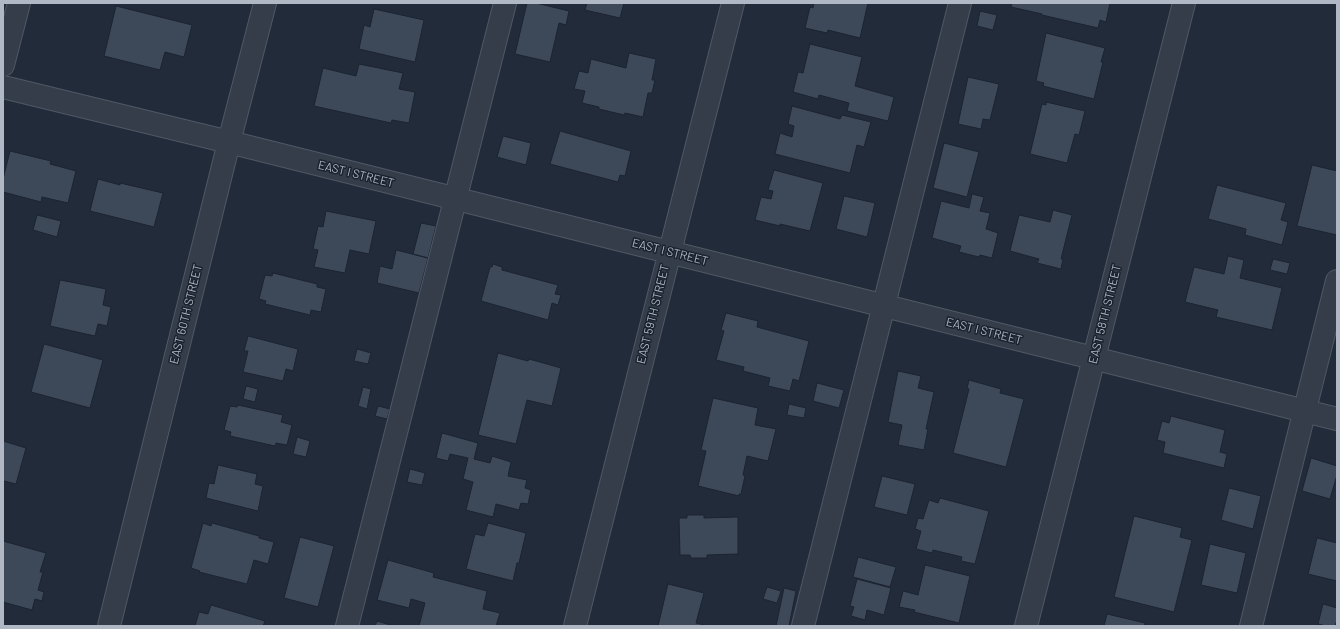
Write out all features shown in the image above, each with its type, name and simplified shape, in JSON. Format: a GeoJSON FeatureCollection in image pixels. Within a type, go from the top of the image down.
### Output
{"type":"FeatureCollection","features":[{"type":"Feature","properties":{"kind":"street"},"geometry":{"type":"LineString","coordinates":[[3,65],[19,3]]}},
{"type":"Feature","properties":{"kind":"street","name":"EAST 60TH STREET"},"geometry":{"type":"LineString","coordinates":[[108,626],[229,142],[266,3]]}},
{"type":"Feature","properties":{"kind":"street"},"geometry":{"type":"LineString","coordinates":[[347,626],[504,3]]}},
{"type":"Feature","properties":{"kind":"street","name":"EAST 59TH STREET"},"geometry":{"type":"LineString","coordinates":[[575,626],[733,3]]}},
{"type":"Feature","properties":{"kind":"street"},"geometry":{"type":"LineString","coordinates":[[803,626],[960,3]]}},
{"type":"Feature","properties":{"kind":"street","name":"EAST 58TH STREET"},"geometry":{"type":"LineString","coordinates":[[1026,626],[1184,3]]}},
{"type":"Feature","properties":{"kind":"street","name":"EAST I STREET"},"geometry":{"type":"LineString","coordinates":[[3,87],[455,198],[1337,419]]}},
{"type":"Feature","properties":{"kind":"street"},"geometry":{"type":"LineString","coordinates":[[1251,626],[1337,281]]}},
{"type":"Feature","properties":{"kind":"building"},"geometry":{"type":"Polygon","coordinates":[[[527,3],[536,3],[569,11],[566,25],[559,23],[550,62],[515,54],[527,3]]]}},
{"type":"Feature","properties":{"kind":"building"},"geometry":{"type":"Polygon","coordinates":[[[587,3],[624,3],[620,18],[585,10],[587,3]]]}},
{"type":"Feature","properties":{"kind":"building"},"geometry":{"type":"Polygon","coordinates":[[[814,3],[868,3],[860,38],[828,30],[827,33],[805,28],[810,7],[813,8],[814,3]]]}},
{"type":"Feature","properties":{"kind":"building"},"geometry":{"type":"Polygon","coordinates":[[[1012,3],[1110,3],[1106,22],[1100,20],[1098,28],[1011,7],[1012,3]]]}},
{"type":"Feature","properties":{"kind":"building"},"geometry":{"type":"Polygon","coordinates":[[[116,6],[192,25],[184,57],[165,52],[160,70],[104,56],[116,6]]]}},
{"type":"Feature","properties":{"kind":"building"},"geometry":{"type":"Polygon","coordinates":[[[374,9],[424,20],[415,62],[359,49],[364,25],[370,27],[374,9]]]}},
{"type":"Feature","properties":{"kind":"building"},"geometry":{"type":"Polygon","coordinates":[[[980,11],[997,15],[993,30],[977,26],[980,11]]]}},
{"type":"Feature","properties":{"kind":"building"},"geometry":{"type":"Polygon","coordinates":[[[1046,33],[1105,48],[1094,99],[1043,86],[1044,83],[1036,81],[1046,33]]]}},
{"type":"Feature","properties":{"kind":"building"},"geometry":{"type":"Polygon","coordinates":[[[810,44],[862,57],[855,86],[894,97],[888,121],[847,111],[849,103],[819,95],[818,99],[793,92],[798,72],[803,73],[810,44]]]}},
{"type":"Feature","properties":{"kind":"building"},"geometry":{"type":"Polygon","coordinates":[[[629,53],[656,59],[652,80],[655,80],[652,93],[648,93],[643,117],[625,113],[624,115],[582,103],[585,91],[574,89],[579,71],[588,73],[591,59],[626,68],[629,53]]]}},
{"type":"Feature","properties":{"kind":"building"},"geometry":{"type":"Polygon","coordinates":[[[359,64],[403,73],[399,89],[415,92],[409,123],[392,120],[391,123],[314,106],[323,68],[356,76],[359,64]]]}},
{"type":"Feature","properties":{"kind":"building"},"geometry":{"type":"Polygon","coordinates":[[[968,77],[999,84],[990,120],[983,119],[981,129],[958,124],[968,77]]]}},
{"type":"Feature","properties":{"kind":"building"},"geometry":{"type":"Polygon","coordinates":[[[1046,102],[1085,111],[1079,135],[1075,134],[1067,163],[1030,154],[1042,104],[1046,105],[1046,102]]]}},
{"type":"Feature","properties":{"kind":"building"},"geometry":{"type":"Polygon","coordinates":[[[792,106],[840,119],[842,115],[871,122],[864,147],[857,145],[850,173],[775,154],[780,133],[792,137],[794,126],[788,124],[792,106]]]}},
{"type":"Feature","properties":{"kind":"building"},"geometry":{"type":"Polygon","coordinates":[[[560,131],[631,151],[625,176],[620,175],[618,182],[550,164],[560,131]]]}},
{"type":"Feature","properties":{"kind":"building"},"geometry":{"type":"Polygon","coordinates":[[[503,136],[531,143],[526,165],[497,157],[503,136]]]}},
{"type":"Feature","properties":{"kind":"building"},"geometry":{"type":"Polygon","coordinates":[[[944,143],[979,152],[967,197],[933,188],[944,143]]]}},
{"type":"Feature","properties":{"kind":"building"},"geometry":{"type":"Polygon","coordinates":[[[10,151],[51,161],[50,164],[76,171],[68,203],[42,197],[41,202],[3,192],[3,179],[10,151]]]}},
{"type":"Feature","properties":{"kind":"building"},"geometry":{"type":"Polygon","coordinates":[[[1312,165],[1337,171],[1337,235],[1297,226],[1312,165]]]}},
{"type":"Feature","properties":{"kind":"building"},"geometry":{"type":"Polygon","coordinates":[[[774,170],[823,183],[810,231],[755,220],[761,197],[771,199],[773,191],[768,190],[774,170]]]}},
{"type":"Feature","properties":{"kind":"building"},"geometry":{"type":"Polygon","coordinates":[[[98,179],[120,185],[120,183],[163,193],[154,227],[90,211],[98,179]]]}},
{"type":"Feature","properties":{"kind":"building"},"geometry":{"type":"Polygon","coordinates":[[[1217,185],[1286,203],[1281,220],[1288,222],[1282,245],[1245,235],[1246,229],[1208,219],[1217,185]]]}},
{"type":"Feature","properties":{"kind":"building"},"geometry":{"type":"Polygon","coordinates":[[[972,194],[984,197],[980,211],[990,213],[986,229],[998,233],[992,258],[980,255],[979,257],[959,252],[961,246],[932,238],[941,201],[969,208],[972,194]]]}},
{"type":"Feature","properties":{"kind":"building"},"geometry":{"type":"Polygon","coordinates":[[[844,196],[875,203],[867,237],[836,229],[844,196]]]}},
{"type":"Feature","properties":{"kind":"building"},"geometry":{"type":"Polygon","coordinates":[[[1053,210],[1072,215],[1061,259],[1063,259],[1061,269],[1037,263],[1039,259],[1010,251],[1019,215],[1050,222],[1053,210]]]}},
{"type":"Feature","properties":{"kind":"building"},"geometry":{"type":"Polygon","coordinates":[[[326,211],[376,221],[369,254],[350,250],[345,273],[314,267],[318,250],[313,249],[318,226],[323,227],[326,211]]]}},
{"type":"Feature","properties":{"kind":"building"},"geometry":{"type":"Polygon","coordinates":[[[37,215],[61,221],[57,237],[33,230],[37,215]]]}},
{"type":"Feature","properties":{"kind":"building"},"geometry":{"type":"Polygon","coordinates":[[[421,223],[436,226],[428,258],[413,254],[421,223]]]}},
{"type":"Feature","properties":{"kind":"building"},"geometry":{"type":"Polygon","coordinates":[[[396,250],[428,258],[419,293],[377,283],[380,266],[392,269],[396,250]]]}},
{"type":"Feature","properties":{"kind":"building"},"geometry":{"type":"Polygon","coordinates":[[[1228,256],[1244,260],[1240,278],[1282,288],[1272,330],[1216,317],[1218,310],[1185,302],[1194,267],[1224,274],[1228,256]]]}},
{"type":"Feature","properties":{"kind":"building"},"geometry":{"type":"Polygon","coordinates":[[[1273,259],[1290,263],[1287,274],[1270,270],[1273,259]]]}},
{"type":"Feature","properties":{"kind":"building"},"geometry":{"type":"Polygon","coordinates":[[[493,264],[502,267],[502,270],[558,285],[555,294],[561,295],[558,305],[552,303],[548,320],[481,301],[490,267],[492,267],[493,264]]]}},
{"type":"Feature","properties":{"kind":"building"},"geometry":{"type":"Polygon","coordinates":[[[273,273],[317,284],[317,287],[326,289],[321,312],[311,310],[310,315],[265,304],[266,301],[259,299],[265,275],[272,276],[273,273]]]}},
{"type":"Feature","properties":{"kind":"building"},"geometry":{"type":"Polygon","coordinates":[[[60,280],[106,289],[103,305],[111,307],[107,326],[98,324],[95,336],[50,326],[60,280]]]}},
{"type":"Feature","properties":{"kind":"building"},"geometry":{"type":"Polygon","coordinates":[[[726,313],[758,321],[757,327],[809,341],[799,381],[793,379],[790,391],[768,386],[770,378],[743,371],[744,367],[716,360],[724,331],[721,330],[726,313]]]}},
{"type":"Feature","properties":{"kind":"building"},"geometry":{"type":"Polygon","coordinates":[[[248,336],[298,349],[293,371],[286,369],[283,381],[243,372],[248,351],[244,351],[248,336]]]}},
{"type":"Feature","properties":{"kind":"building"},"geometry":{"type":"Polygon","coordinates":[[[44,344],[103,360],[90,408],[31,392],[44,344]]]}},
{"type":"Feature","properties":{"kind":"building"},"geometry":{"type":"Polygon","coordinates":[[[357,349],[371,353],[368,364],[354,361],[357,349]]]}},
{"type":"Feature","properties":{"kind":"building"},"geometry":{"type":"Polygon","coordinates":[[[498,353],[528,361],[529,359],[561,368],[552,406],[527,400],[516,444],[478,435],[498,353]]]}},
{"type":"Feature","properties":{"kind":"building"},"geometry":{"type":"Polygon","coordinates":[[[898,371],[921,376],[918,388],[934,392],[926,429],[928,429],[924,450],[898,445],[902,425],[888,422],[898,371]]]}},
{"type":"Feature","properties":{"kind":"building"},"geometry":{"type":"Polygon","coordinates":[[[969,380],[1001,389],[1000,393],[1024,399],[1006,467],[953,453],[969,389],[967,388],[969,380]]]}},
{"type":"Feature","properties":{"kind":"building"},"geometry":{"type":"Polygon","coordinates":[[[817,383],[844,390],[839,408],[813,401],[817,383]]]}},
{"type":"Feature","properties":{"kind":"building"},"geometry":{"type":"Polygon","coordinates":[[[246,386],[258,389],[255,402],[243,399],[246,386]]]}},
{"type":"Feature","properties":{"kind":"building"},"geometry":{"type":"Polygon","coordinates":[[[363,387],[371,389],[367,409],[358,406],[363,387]]]}},
{"type":"Feature","properties":{"kind":"building"},"geometry":{"type":"Polygon","coordinates":[[[713,398],[758,408],[755,425],[776,429],[768,461],[747,456],[743,475],[745,476],[741,494],[739,494],[739,496],[698,486],[706,451],[701,450],[713,398]]]}},
{"type":"Feature","properties":{"kind":"building"},"geometry":{"type":"Polygon","coordinates":[[[789,404],[806,408],[804,418],[787,415],[789,404]]]}},
{"type":"Feature","properties":{"kind":"building"},"geometry":{"type":"Polygon","coordinates":[[[238,405],[283,415],[281,422],[292,425],[287,445],[276,443],[275,446],[230,436],[231,432],[224,430],[230,406],[237,407],[238,405]]]}},
{"type":"Feature","properties":{"kind":"building"},"geometry":{"type":"Polygon","coordinates":[[[378,406],[390,409],[387,419],[375,416],[378,406]]]}},
{"type":"Feature","properties":{"kind":"building"},"geometry":{"type":"Polygon","coordinates":[[[1171,416],[1225,430],[1220,452],[1227,454],[1224,468],[1163,453],[1165,442],[1157,440],[1162,421],[1169,423],[1171,416]]]}},
{"type":"Feature","properties":{"kind":"building"},"geometry":{"type":"Polygon","coordinates":[[[442,433],[478,443],[474,459],[490,463],[492,456],[511,462],[508,476],[527,480],[525,488],[531,490],[528,504],[521,503],[519,510],[496,504],[493,517],[466,510],[473,482],[463,479],[468,458],[450,454],[448,461],[436,458],[442,433]]]}},
{"type":"Feature","properties":{"kind":"building"},"geometry":{"type":"Polygon","coordinates":[[[297,437],[310,441],[306,457],[293,454],[297,437]]]}},
{"type":"Feature","properties":{"kind":"building"},"geometry":{"type":"Polygon","coordinates":[[[3,441],[26,448],[16,484],[4,481],[3,484],[3,441]]]}},
{"type":"Feature","properties":{"kind":"building"},"geometry":{"type":"Polygon","coordinates":[[[1311,458],[1337,466],[1337,475],[1330,499],[1302,491],[1311,458]]]}},
{"type":"Feature","properties":{"kind":"building"},"geometry":{"type":"Polygon","coordinates":[[[218,465],[257,474],[255,484],[263,486],[258,511],[206,498],[209,483],[214,484],[218,465]]]}},
{"type":"Feature","properties":{"kind":"building"},"geometry":{"type":"Polygon","coordinates":[[[410,469],[425,473],[422,485],[407,482],[410,469]]]}},
{"type":"Feature","properties":{"kind":"building"},"geometry":{"type":"Polygon","coordinates":[[[882,476],[915,484],[907,515],[874,507],[882,476]]]}},
{"type":"Feature","properties":{"kind":"building"},"geometry":{"type":"Polygon","coordinates":[[[1229,488],[1261,496],[1253,529],[1221,520],[1229,488]]]}},
{"type":"Feature","properties":{"kind":"building"},"geometry":{"type":"Polygon","coordinates":[[[940,498],[989,511],[975,564],[961,561],[962,557],[933,550],[932,553],[916,549],[921,531],[915,529],[918,518],[923,519],[929,500],[938,503],[940,498]]]}},
{"type":"Feature","properties":{"kind":"building"},"geometry":{"type":"Polygon","coordinates":[[[687,515],[704,515],[704,518],[738,517],[738,554],[707,555],[707,558],[691,558],[690,555],[680,555],[679,518],[687,518],[687,515]]]}},
{"type":"Feature","properties":{"kind":"building"},"geometry":{"type":"Polygon","coordinates":[[[1134,516],[1182,528],[1180,537],[1192,540],[1174,612],[1114,597],[1134,516]]]}},
{"type":"Feature","properties":{"kind":"building"},"geometry":{"type":"Polygon","coordinates":[[[203,523],[211,526],[212,523],[259,536],[259,538],[274,542],[268,564],[254,560],[247,584],[199,572],[200,571],[191,568],[203,523]]]}},
{"type":"Feature","properties":{"kind":"building"},"geometry":{"type":"Polygon","coordinates":[[[488,523],[526,533],[513,581],[466,569],[475,534],[484,536],[488,523]]]}},
{"type":"Feature","properties":{"kind":"building"},"geometry":{"type":"Polygon","coordinates":[[[300,537],[334,546],[318,607],[284,598],[300,537]]]}},
{"type":"Feature","properties":{"kind":"building"},"geometry":{"type":"Polygon","coordinates":[[[1317,538],[1337,543],[1337,581],[1308,574],[1317,538]]]}},
{"type":"Feature","properties":{"kind":"building"},"geometry":{"type":"Polygon","coordinates":[[[3,541],[46,553],[40,572],[43,572],[38,590],[44,592],[42,601],[35,599],[32,610],[3,602],[3,541]]]}},
{"type":"Feature","properties":{"kind":"building"},"geometry":{"type":"Polygon","coordinates":[[[1210,544],[1246,553],[1237,593],[1201,585],[1210,544]]]}},
{"type":"Feature","properties":{"kind":"building"},"geometry":{"type":"Polygon","coordinates":[[[858,557],[896,567],[890,587],[853,577],[858,557]]]}},
{"type":"Feature","properties":{"kind":"building"},"geometry":{"type":"Polygon","coordinates":[[[388,560],[434,573],[433,577],[487,591],[483,609],[500,613],[496,626],[419,626],[425,603],[411,599],[409,608],[377,600],[388,560]]]}},
{"type":"Feature","properties":{"kind":"building"},"geometry":{"type":"Polygon","coordinates":[[[925,565],[970,576],[959,623],[914,612],[915,610],[899,607],[903,591],[918,595],[925,565]]]}},
{"type":"Feature","properties":{"kind":"building"},"geometry":{"type":"Polygon","coordinates":[[[857,579],[891,588],[884,615],[867,610],[865,620],[851,616],[854,607],[850,606],[857,579]]]}},
{"type":"Feature","properties":{"kind":"building"},"geometry":{"type":"Polygon","coordinates":[[[668,584],[704,593],[696,623],[708,626],[658,626],[668,584]]]}},
{"type":"Feature","properties":{"kind":"building"},"geometry":{"type":"Polygon","coordinates":[[[767,587],[781,591],[777,603],[763,599],[767,587]]]}},
{"type":"Feature","properties":{"kind":"building"},"geometry":{"type":"Polygon","coordinates":[[[784,588],[796,591],[789,626],[776,626],[784,588]]]}},
{"type":"Feature","properties":{"kind":"building"},"geometry":{"type":"Polygon","coordinates":[[[1323,604],[1337,608],[1337,620],[1335,626],[1318,624],[1323,604]]]}},
{"type":"Feature","properties":{"kind":"building"},"geometry":{"type":"Polygon","coordinates":[[[211,605],[265,621],[263,626],[195,626],[199,612],[208,614],[211,605]]]}},
{"type":"Feature","properties":{"kind":"building"},"geometry":{"type":"Polygon","coordinates":[[[1107,614],[1145,623],[1144,626],[1104,626],[1107,614]]]}},
{"type":"Feature","properties":{"kind":"building"},"geometry":{"type":"Polygon","coordinates":[[[377,621],[394,626],[375,626],[377,621]]]}}]}
